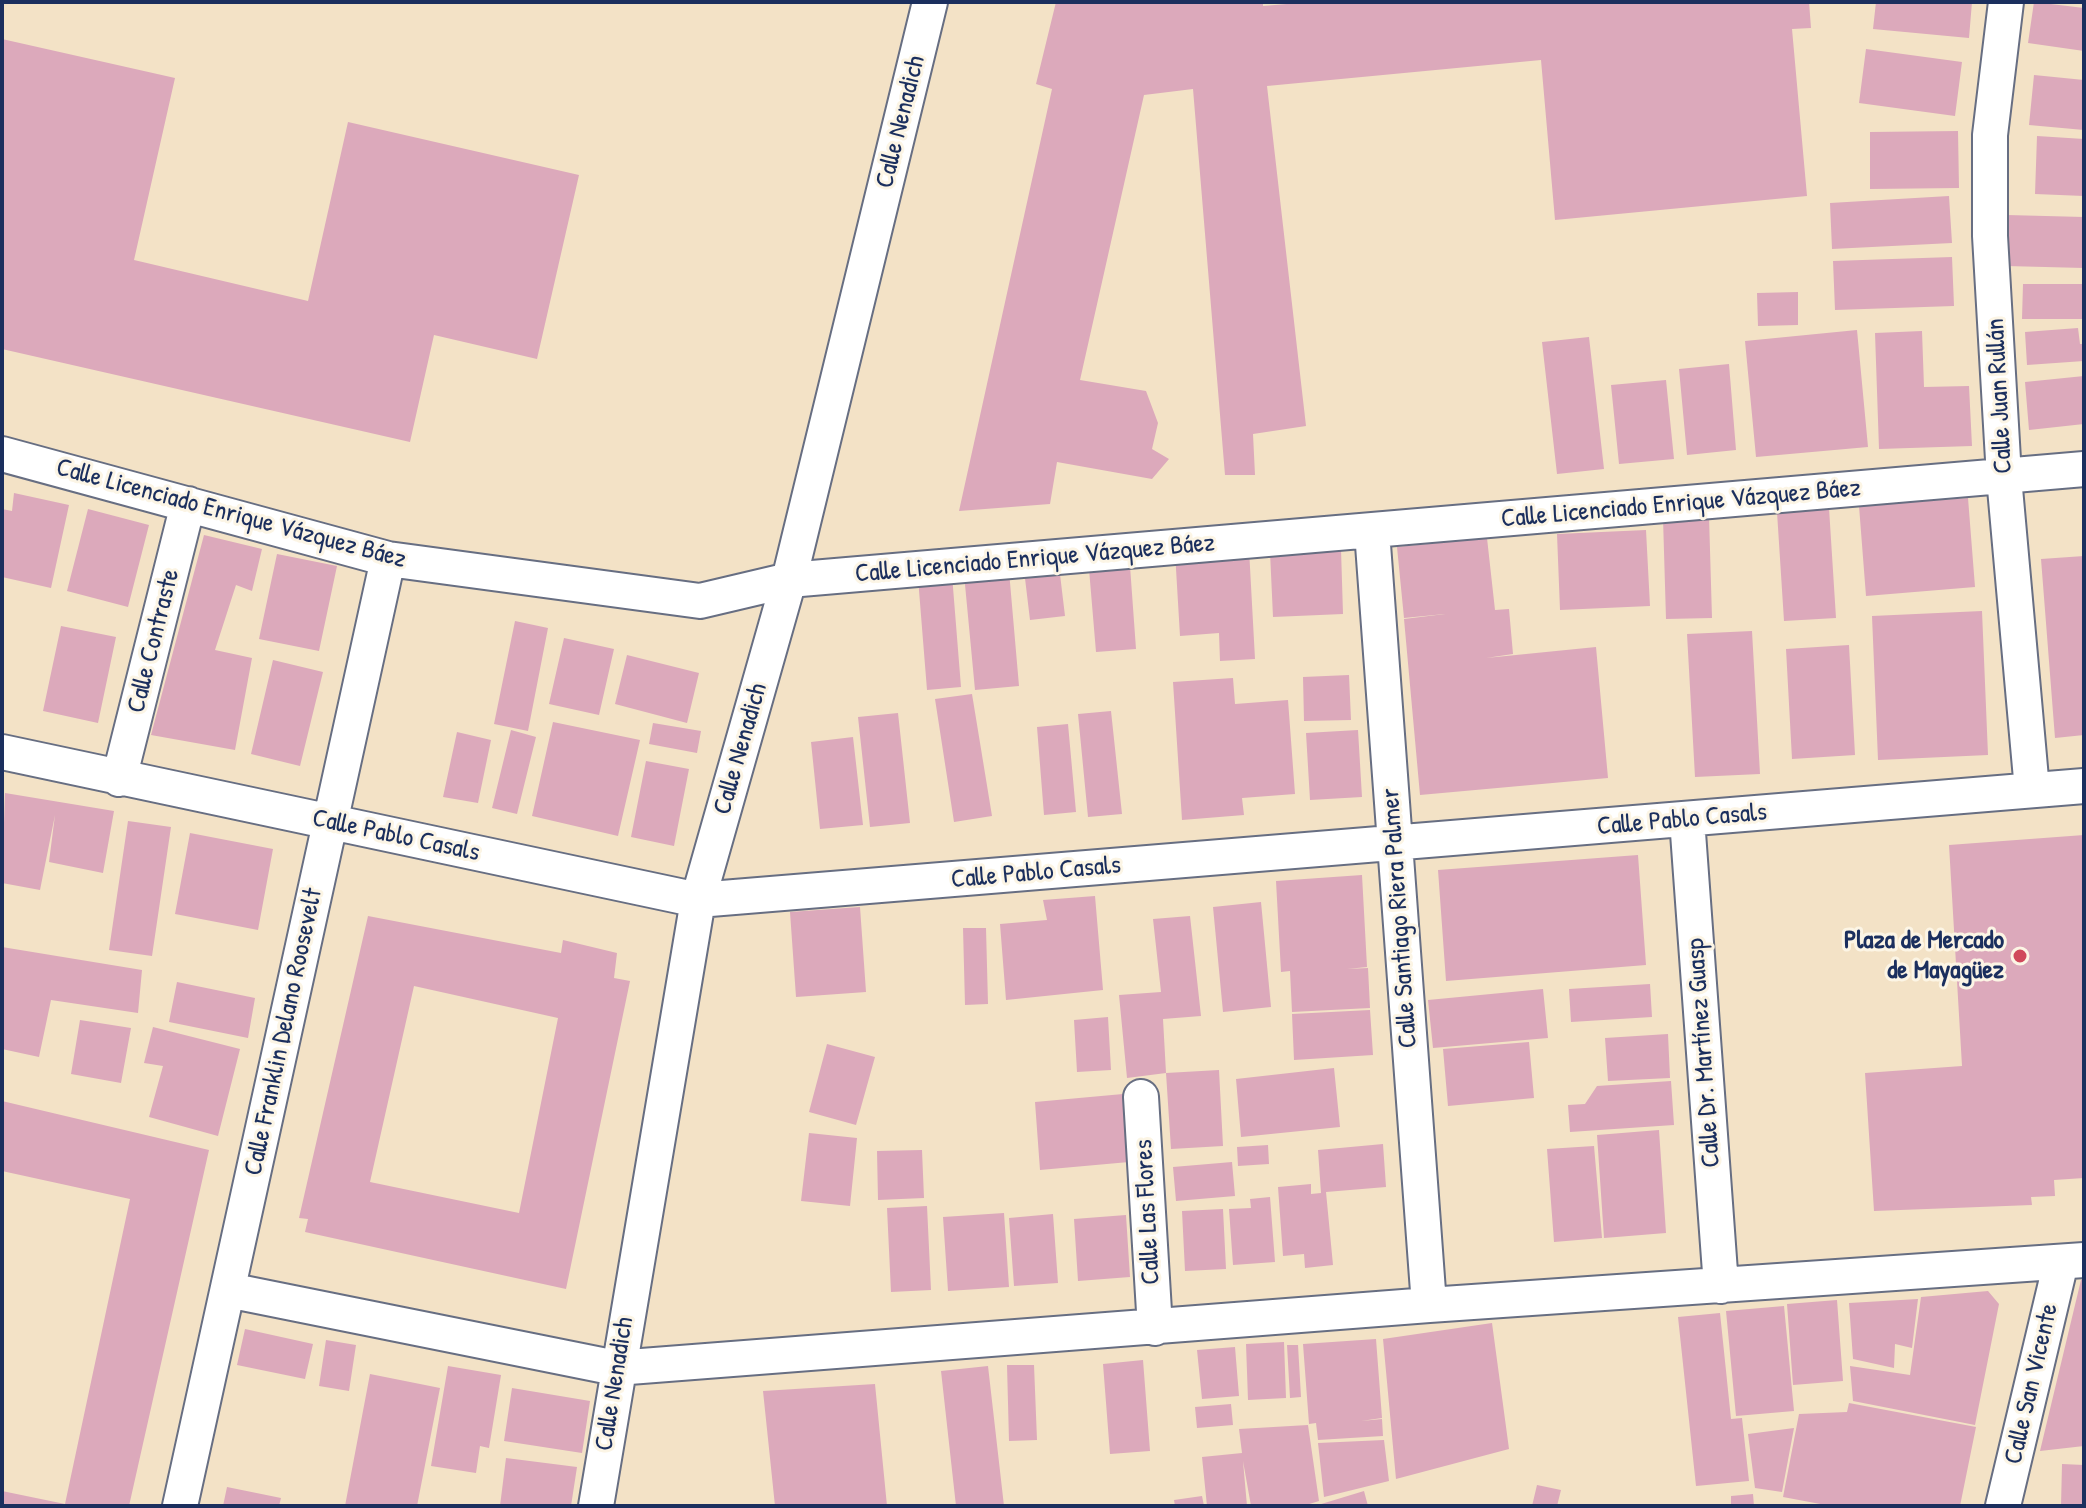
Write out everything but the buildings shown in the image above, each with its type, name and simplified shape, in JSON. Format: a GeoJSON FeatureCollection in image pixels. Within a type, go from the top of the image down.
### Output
{"type":"FeatureCollection","features":[{"type":"Feature","properties":{"kind":"street","name":"Calle Nenadich"},"geometry":{"type":"LineString","coordinates":[[596,1506],[616,1368],[698,900],[789,580],[930,2]]}},
{"type":"Feature","properties":{"kind":"street","name":"Calle Juan Rullán"},"geometry":{"type":"LineString","coordinates":[[2006,2],[1990,135],[1990,236],[2004,477],[2032,790]]}},
{"type":"Feature","properties":{"kind":"street","name":"Calle Licenciado Enrique Vázquez Báez"},"geometry":{"type":"LineString","coordinates":[[2,454],[388,559],[700,601],[789,580],[2084,469]]}},
{"type":"Feature","properties":{"kind":"street","name":"Calle Contraste"},"geometry":{"type":"LineString","coordinates":[[119,779],[188,504]]}},
{"type":"Feature","properties":{"kind":"street","name":"Calle Santiago Riera Palmer"},"geometry":{"type":"LineString","coordinates":[[1372,531],[1429,1305]]}},
{"type":"Feature","properties":{"kind":"street","name":"Calle Franklin Delano Roosevelt"},"geometry":{"type":"LineString","coordinates":[[180,1506],[388,559]]}},
{"type":"Feature","properties":{"kind":"street","name":"Calle Pablo Casals"},"geometry":{"type":"LineString","coordinates":[[2,752],[698,900],[2084,786]]}},
{"type":"Feature","properties":{"kind":"street","name":"Calle Dr. Martínez Guasp"},"geometry":{"type":"LineString","coordinates":[[1687,819],[1721,1286]]}},
{"type":"Feature","properties":{"kind":"street","name":"Calle Las Flores"},"geometry":{"type":"LineString","coordinates":[[1141,1097],[1155,1328]]}},
{"type":"Feature","properties":{"kind":"street"},"geometry":{"type":"LineString","coordinates":[[228,1290],[616,1368],[1429,1305],[2072,1261]]}},
{"type":"Feature","properties":{"kind":"street","name":"Calle San Vicente"},"geometry":{"type":"LineString","coordinates":[[2003,1506],[2072,1261]]}},
{"type":"Feature","properties":{"kind":"place","name":"Plaza de Mercado de Mayagüez"},"geometry":{"type":"Point","coordinates":[2020,956]}}]}
